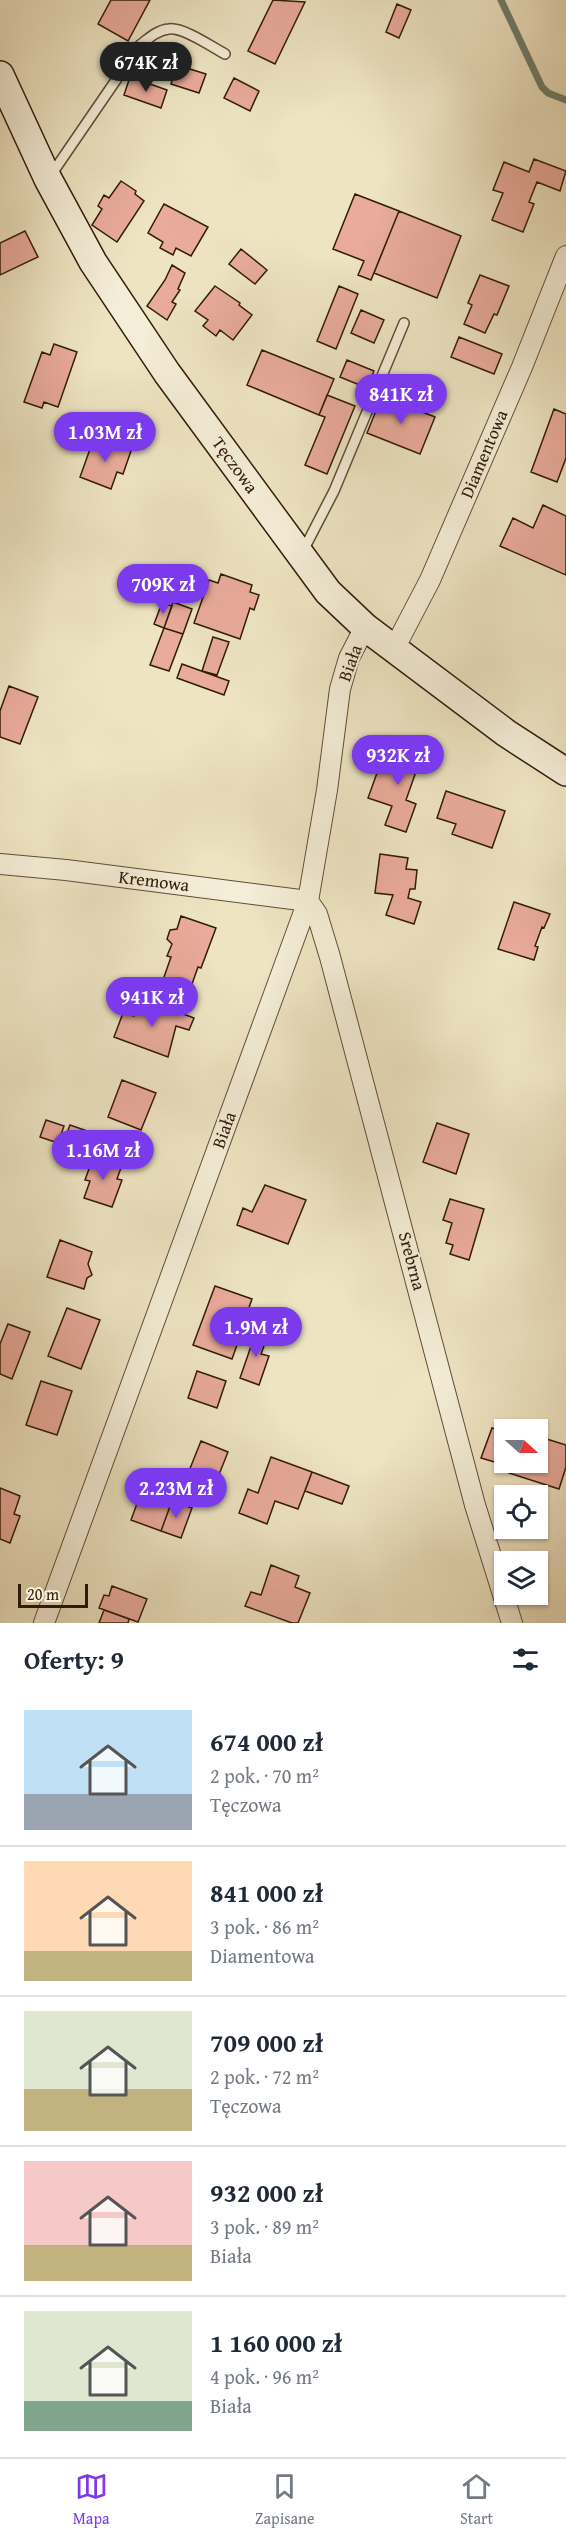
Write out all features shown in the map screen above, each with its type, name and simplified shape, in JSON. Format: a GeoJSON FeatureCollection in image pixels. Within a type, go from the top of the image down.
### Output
{"type":"FeatureCollection","features":[{"type":"Feature","properties":{"kind":"street","name":"Tęczowa"},"geometry":{"type":"LineString","coordinates":[[0,75],[48,179],[93,262],[167,373],[328,592],[365,627],[394,649],[506,733],[566,772]]}},
{"type":"Feature","properties":{"kind":"street","name":"Diamentowa"},"geometry":{"type":"LineString","coordinates":[[394,649],[430,580],[522,367],[566,256]]}},
{"type":"Feature","properties":{"kind":"street","name":"Biała"},"geometry":{"type":"LineString","coordinates":[[44,1623],[308,901],[327,790],[340,689],[349,658],[365,627]]}},
{"type":"Feature","properties":{"kind":"street","name":"Kremowa"},"geometry":{"type":"LineString","coordinates":[[0,864],[66,870],[308,901]]}},
{"type":"Feature","properties":{"kind":"street","name":"Srebrna"},"geometry":{"type":"LineString","coordinates":[[308,901],[316,914],[330,957],[475,1505],[512,1623]]}},
{"type":"Feature","properties":{"kind":"lane"},"geometry":{"type":"LineString","coordinates":[[48,179],[140,45],[154,34],[170,28],[186,33],[225,54]]}},
{"type":"Feature","properties":{"kind":"lane"},"geometry":{"type":"LineString","coordinates":[[300,556],[334,491],[404,323]]}},
{"type":"Feature","properties":{"kind":"building"},"geometry":{"type":"Polygon","coordinates":[[[111,0],[150,0],[128,41],[98,24],[111,0]]]}},
{"type":"Feature","properties":{"kind":"building"},"geometry":{"type":"Polygon","coordinates":[[[273,0],[305,2],[275,64],[248,51],[273,0]]]}},
{"type":"Feature","properties":{"kind":"building"},"geometry":{"type":"Polygon","coordinates":[[[397,4],[411,10],[399,38],[386,32],[397,4]]]}},
{"type":"Feature","properties":{"kind":"building"},"geometry":{"type":"Polygon","coordinates":[[[177,65],[206,74],[199,93],[171,84],[177,65]]]}},
{"type":"Feature","properties":{"kind":"building"},"geometry":{"type":"Polygon","coordinates":[[[130,77],[167,90],[161,108],[124,95],[130,77]]]}},
{"type":"Feature","properties":{"kind":"building"},"geometry":{"type":"Polygon","coordinates":[[[234,78],[259,91],[250,111],[224,98],[234,78]]]}},
{"type":"Feature","properties":{"kind":"building"},"geometry":{"type":"Polygon","coordinates":[[[534,159],[566,171],[560,191],[537,182],[529,202],[534,204],[523,232],[492,220],[503,193],[493,190],[504,162],[529,172],[534,159]]]}},
{"type":"Feature","properties":{"kind":"building"},"geometry":{"type":"Polygon","coordinates":[[[121,181],[136,191],[135,194],[144,201],[117,242],[92,225],[102,209],[98,206],[104,195],[109,198],[121,181]]]}},
{"type":"Feature","properties":{"kind":"building"},"geometry":{"type":"Polygon","coordinates":[[[355,194],[399,211],[371,280],[358,275],[364,261],[333,249],[355,194]]]}},
{"type":"Feature","properties":{"kind":"building"},"geometry":{"type":"Polygon","coordinates":[[[164,204],[208,227],[191,256],[176,248],[173,255],[160,248],[163,242],[148,233],[164,204]]]}},
{"type":"Feature","properties":{"kind":"building"},"geometry":{"type":"Polygon","coordinates":[[[399,211],[461,236],[437,298],[374,273],[399,211]]]}},
{"type":"Feature","properties":{"kind":"building"},"geometry":{"type":"Polygon","coordinates":[[[25,231],[38,257],[0,275],[0,243],[25,231]]]}},
{"type":"Feature","properties":{"kind":"building"},"geometry":{"type":"Polygon","coordinates":[[[241,249],[267,270],[255,284],[229,264],[241,249]]]}},
{"type":"Feature","properties":{"kind":"building"},"geometry":{"type":"Polygon","coordinates":[[[172,265],[185,273],[178,289],[180,290],[172,302],[176,304],[167,320],[147,306],[165,280],[172,265]]]}},
{"type":"Feature","properties":{"kind":"building"},"geometry":{"type":"Polygon","coordinates":[[[480,275],[509,286],[497,315],[494,314],[485,333],[464,324],[472,305],[468,303],[480,275]]]}},
{"type":"Feature","properties":{"kind":"building"},"geometry":{"type":"Polygon","coordinates":[[[215,286],[240,303],[239,305],[252,315],[233,340],[220,330],[216,336],[203,326],[208,320],[195,311],[215,286]]]}},
{"type":"Feature","properties":{"kind":"building"},"geometry":{"type":"Polygon","coordinates":[[[339,286],[358,294],[336,349],[317,341],[339,286]]]}},
{"type":"Feature","properties":{"kind":"building"},"geometry":{"type":"Polygon","coordinates":[[[361,310],[384,320],[374,343],[351,333],[361,310]]]}},
{"type":"Feature","properties":{"kind":"building"},"geometry":{"type":"Polygon","coordinates":[[[459,337],[502,354],[494,374],[451,357],[459,337]]]}},
{"type":"Feature","properties":{"kind":"building"},"geometry":{"type":"Polygon","coordinates":[[[54,344],[77,352],[58,407],[44,402],[42,408],[24,402],[42,352],[50,355],[54,344]]]}},
{"type":"Feature","properties":{"kind":"building"},"geometry":{"type":"Polygon","coordinates":[[[262,350],[334,379],[319,415],[247,385],[262,350]]]}},
{"type":"Feature","properties":{"kind":"building"},"geometry":{"type":"Polygon","coordinates":[[[347,360],[374,371],[367,388],[340,377],[347,360]]]}},
{"type":"Feature","properties":{"kind":"building"},"geometry":{"type":"Polygon","coordinates":[[[327,395],[355,406],[327,474],[305,465],[325,417],[319,415],[327,395]]]}},
{"type":"Feature","properties":{"kind":"building"},"geometry":{"type":"Polygon","coordinates":[[[382,396],[435,417],[420,454],[367,433],[382,396]]]}},
{"type":"Feature","properties":{"kind":"building"},"geometry":{"type":"Polygon","coordinates":[[[554,409],[566,414],[566,458],[557,482],[531,472],[554,409]]]}},
{"type":"Feature","properties":{"kind":"building"},"geometry":{"type":"Polygon","coordinates":[[[94,438],[131,451],[123,474],[117,472],[111,489],[80,477],[94,438]]]}},
{"type":"Feature","properties":{"kind":"building"},"geometry":{"type":"Polygon","coordinates":[[[543,505],[566,516],[566,575],[500,546],[513,518],[533,528],[543,505]]]}},
{"type":"Feature","properties":{"kind":"building"},"geometry":{"type":"Polygon","coordinates":[[[221,574],[252,585],[250,592],[259,595],[254,610],[250,608],[240,639],[194,623],[209,580],[218,583],[221,574]]]}},
{"type":"Feature","properties":{"kind":"building"},"geometry":{"type":"Polygon","coordinates":[[[173,602],[192,609],[183,634],[164,628],[173,602]]]}},
{"type":"Feature","properties":{"kind":"building"},"geometry":{"type":"Polygon","coordinates":[[[162,603],[172,606],[164,628],[154,624],[162,603]]]}},
{"type":"Feature","properties":{"kind":"building"},"geometry":{"type":"Polygon","coordinates":[[[164,628],[183,634],[169,671],[150,665],[164,628]]]}},
{"type":"Feature","properties":{"kind":"building"},"geometry":{"type":"Polygon","coordinates":[[[213,637],[229,642],[217,675],[202,671],[213,637]]]}},
{"type":"Feature","properties":{"kind":"building"},"geometry":{"type":"Polygon","coordinates":[[[182,664],[229,681],[224,695],[177,678],[182,664]]]}},
{"type":"Feature","properties":{"kind":"building"},"geometry":{"type":"Polygon","coordinates":[[[9,686],[38,697],[20,744],[0,737],[0,711],[9,686]]]}},
{"type":"Feature","properties":{"kind":"building"},"geometry":{"type":"Polygon","coordinates":[[[405,744],[428,752],[422,768],[418,766],[406,800],[416,804],[406,832],[385,825],[392,806],[368,798],[382,759],[398,765],[405,744]]]}},
{"type":"Feature","properties":{"kind":"building"},"geometry":{"type":"Polygon","coordinates":[[[446,791],[505,811],[492,848],[452,834],[456,824],[437,818],[446,791]]]}},
{"type":"Feature","properties":{"kind":"building"},"geometry":{"type":"Polygon","coordinates":[[[380,854],[408,858],[406,869],[417,870],[415,889],[410,889],[408,898],[421,902],[414,924],[386,915],[393,895],[375,893],[380,854]]]}},
{"type":"Feature","properties":{"kind":"building"},"geometry":{"type":"Polygon","coordinates":[[[514,902],[550,914],[535,946],[538,947],[534,960],[498,949],[514,902]]]}},
{"type":"Feature","properties":{"kind":"building"},"geometry":{"type":"Polygon","coordinates":[[[181,916],[216,928],[191,987],[164,977],[171,957],[167,956],[172,944],[167,939],[170,930],[177,929],[181,916]]]}},
{"type":"Feature","properties":{"kind":"building"},"geometry":{"type":"Polygon","coordinates":[[[148,1004],[155,1007],[156,1004],[194,1018],[189,1030],[176,1026],[168,1057],[114,1037],[123,1013],[134,1016],[137,1009],[148,1004]]]}},
{"type":"Feature","properties":{"kind":"building"},"geometry":{"type":"Polygon","coordinates":[[[122,1080],[156,1093],[141,1130],[108,1117],[122,1080]]]}},
{"type":"Feature","properties":{"kind":"building"},"geometry":{"type":"Polygon","coordinates":[[[46,1120],[64,1126],[58,1143],[40,1137],[46,1120]]]}},
{"type":"Feature","properties":{"kind":"building"},"geometry":{"type":"Polygon","coordinates":[[[437,1123],[469,1134],[456,1174],[423,1162],[437,1123]]]}},
{"type":"Feature","properties":{"kind":"building"},"geometry":{"type":"Polygon","coordinates":[[[70,1125],[90,1132],[82,1153],[62,1146],[70,1125]]]}},
{"type":"Feature","properties":{"kind":"building"},"geometry":{"type":"Polygon","coordinates":[[[94,1155],[122,1165],[117,1179],[122,1180],[112,1207],[84,1198],[90,1181],[85,1180],[94,1155]]]}},
{"type":"Feature","properties":{"kind":"building"},"geometry":{"type":"Polygon","coordinates":[[[265,1185],[306,1200],[288,1244],[237,1225],[243,1208],[252,1212],[265,1185]]]}},
{"type":"Feature","properties":{"kind":"building"},"geometry":{"type":"Polygon","coordinates":[[[450,1199],[484,1209],[469,1260],[450,1254],[453,1245],[446,1243],[452,1223],[443,1220],[450,1199]]]}},
{"type":"Feature","properties":{"kind":"building"},"geometry":{"type":"Polygon","coordinates":[[[60,1240],[92,1252],[88,1264],[92,1275],[87,1278],[84,1289],[47,1277],[60,1240]]]}},
{"type":"Feature","properties":{"kind":"building"},"geometry":{"type":"Polygon","coordinates":[[[215,1286],[252,1299],[246,1316],[238,1313],[228,1343],[237,1345],[232,1359],[193,1345],[215,1286]]]}},
{"type":"Feature","properties":{"kind":"building"},"geometry":{"type":"Polygon","coordinates":[[[67,1308],[100,1320],[81,1369],[48,1356],[67,1308]]]}},
{"type":"Feature","properties":{"kind":"building"},"geometry":{"type":"Polygon","coordinates":[[[8,1324],[30,1332],[12,1379],[0,1374],[0,1344],[8,1324]]]}},
{"type":"Feature","properties":{"kind":"building"},"geometry":{"type":"Polygon","coordinates":[[[258,1326],[270,1330],[261,1354],[269,1356],[259,1385],[240,1378],[258,1326]]]}},
{"type":"Feature","properties":{"kind":"building"},"geometry":{"type":"Polygon","coordinates":[[[197,1371],[226,1381],[217,1408],[188,1398],[197,1371]]]}},
{"type":"Feature","properties":{"kind":"building"},"geometry":{"type":"Polygon","coordinates":[[[41,1381],[72,1391],[57,1435],[26,1425],[41,1381]]]}},
{"type":"Feature","properties":{"kind":"building"},"geometry":{"type":"Polygon","coordinates":[[[492,1428],[494,1429],[494,1462],[481,1458],[492,1428]]]}},
{"type":"Feature","properties":{"kind":"building"},"geometry":{"type":"Polygon","coordinates":[[[548,1439],[566,1445],[566,1467],[559,1489],[509,1473],[548,1473],[548,1439]]]}},
{"type":"Feature","properties":{"kind":"building"},"geometry":{"type":"Polygon","coordinates":[[[201,1441],[228,1452],[212,1492],[185,1481],[201,1441]]]}},
{"type":"Feature","properties":{"kind":"building"},"geometry":{"type":"Polygon","coordinates":[[[271,1457],[312,1472],[298,1509],[275,1501],[267,1524],[239,1513],[248,1489],[258,1493],[271,1457]]]}},
{"type":"Feature","properties":{"kind":"building"},"geometry":{"type":"Polygon","coordinates":[[[312,1472],[349,1486],[342,1504],[305,1491],[312,1472]]]}},
{"type":"Feature","properties":{"kind":"building"},"geometry":{"type":"Polygon","coordinates":[[[159,1487],[172,1491],[169,1500],[172,1501],[161,1531],[131,1520],[142,1490],[156,1495],[159,1487]]]}},
{"type":"Feature","properties":{"kind":"building"},"geometry":{"type":"Polygon","coordinates":[[[0,1488],[20,1496],[14,1514],[20,1516],[10,1543],[0,1539],[0,1488]]]}},
{"type":"Feature","properties":{"kind":"building"},"geometry":{"type":"Polygon","coordinates":[[[172,1501],[192,1508],[181,1538],[161,1531],[172,1501]]]}},
{"type":"Feature","properties":{"kind":"building"},"geometry":{"type":"Polygon","coordinates":[[[271,1565],[299,1576],[295,1587],[310,1593],[298,1623],[292,1623],[245,1606],[251,1592],[261,1595],[271,1565]]]}},
{"type":"Feature","properties":{"kind":"building"},"geometry":{"type":"Polygon","coordinates":[[[112,1586],[147,1599],[138,1622],[99,1608],[104,1595],[109,1596],[112,1586]]]}},
{"type":"Feature","properties":{"kind":"building"},"geometry":{"type":"Polygon","coordinates":[[[104,1610],[129,1619],[128,1623],[99,1623],[104,1610]]]}},
{"type":"Feature","properties":{"kind":"waterway"},"geometry":{"type":"LineString","coordinates":[[501,0],[542,87],[548,93],[566,100]]}}]}
